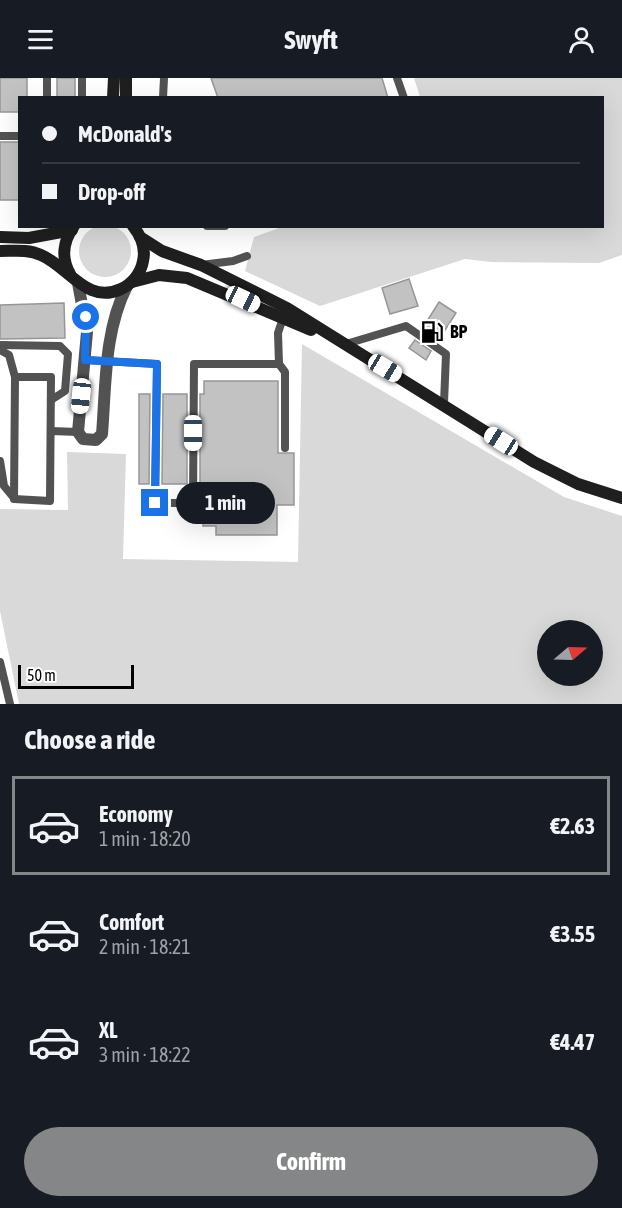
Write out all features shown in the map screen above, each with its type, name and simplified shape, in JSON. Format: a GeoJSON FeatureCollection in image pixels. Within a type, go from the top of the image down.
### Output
{"type":"FeatureCollection","features":[{"type":"Feature","properties":{"kind":"main road"},"geometry":{"type":"LineString","coordinates":[[113,96],[114,78]]}},
{"type":"Feature","properties":{"kind":"main road"},"geometry":{"type":"LineString","coordinates":[[126,78],[126,96]]}},
{"type":"Feature","properties":{"kind":"main road"},"geometry":{"type":"LineString","coordinates":[[0,237],[29,238],[73,228]]}},
{"type":"Feature","properties":{"kind":"main road"},"geometry":{"type":"LineString","coordinates":[[73,228],[67,239],[64,259],[75,280]]}},
{"type":"Feature","properties":{"kind":"main road"},"geometry":{"type":"LineString","coordinates":[[129,284],[143,261],[137,231]]}},
{"type":"Feature","properties":{"kind":"main road"},"geometry":{"type":"LineString","coordinates":[[137,231],[162,251],[201,265],[287,308],[444,403],[534,462],[578,484],[622,498]]}},
{"type":"Feature","properties":{"kind":"main road"},"geometry":{"type":"LineString","coordinates":[[0,251],[38,254],[51,260],[89,290],[102,293],[115,292],[129,284],[159,275],[187,278],[346,344]]}},
{"type":"Feature","properties":{"kind":"street"},"geometry":{"type":"LineString","coordinates":[[75,280],[87,325],[78,432],[83,440],[96,440],[102,434],[111,332],[118,303],[129,284]]}},
{"type":"Feature","properties":{"kind":"lane"},"geometry":{"type":"LineString","coordinates":[[47,78],[47,96]]}},
{"type":"Feature","properties":{"kind":"lane"},"geometry":{"type":"LineString","coordinates":[[82,78],[82,96]]}},
{"type":"Feature","properties":{"kind":"lane"},"geometry":{"type":"LineString","coordinates":[[163,96],[164,78]]}},
{"type":"Feature","properties":{"kind":"lane"},"geometry":{"type":"LineString","coordinates":[[397,78],[403,96]]}},
{"type":"Feature","properties":{"kind":"lane"},"geometry":{"type":"LineString","coordinates":[[0,136],[18,136]]}},
{"type":"Feature","properties":{"kind":"lane"},"geometry":{"type":"LineString","coordinates":[[201,265],[233,261],[247,256]]}},
{"type":"Feature","properties":{"kind":"lane"},"geometry":{"type":"LineString","coordinates":[[283,318],[278,333],[279,364],[285,372],[285,448]]}},
{"type":"Feature","properties":{"kind":"lane"},"geometry":{"type":"LineString","coordinates":[[346,344],[406,326],[446,354],[444,403]]}},
{"type":"Feature","properties":{"kind":"lane"},"geometry":{"type":"LineString","coordinates":[[0,345],[60,346],[65,349],[68,354],[65,391],[51,400]]}},
{"type":"Feature","properties":{"kind":"lane"},"geometry":{"type":"LineString","coordinates":[[0,350],[9,355],[15,377],[14,499]]}},
{"type":"Feature","properties":{"kind":"lane"},"geometry":{"type":"LineString","coordinates":[[85,360],[157,364],[155,503],[193,503],[194,364],[279,364]]}},
{"type":"Feature","properties":{"kind":"lane"},"geometry":{"type":"LineString","coordinates":[[0,462],[4,486],[14,499],[50,501],[51,377],[15,377]]}},
{"type":"Feature","properties":{"kind":"lane"},"geometry":{"type":"LineString","coordinates":[[51,431],[78,432]]}},
{"type":"Feature","properties":{"kind":"lane"},"geometry":{"type":"LineString","coordinates":[[0,662],[10,704]]}},
{"type":"Feature","properties":{"kind":"shaded area"},"geometry":{"type":"Polygon","coordinates":[[[414,78],[622,78],[622,255],[599,263],[491,262],[465,259],[320,306],[245,271],[254,237],[279,228],[604,228],[604,96],[420,96],[414,78]]]}},
{"type":"Feature","properties":{"kind":"shaded area"},"geometry":{"type":"Polygon","coordinates":[[[93,228],[117,228],[127,237],[131,246],[131,256],[127,265],[119,273],[110,277],[100,277],[91,273],[83,265],[79,256],[79,246],[83,237],[93,228]]]}},
{"type":"Feature","properties":{"kind":"shaded area"},"geometry":{"type":"Polygon","coordinates":[[[302,344],[564,497],[622,516],[622,704],[19,704],[0,611],[0,509],[68,510],[67,452],[126,454],[123,559],[298,562],[302,344]]]}},
{"type":"Feature","properties":{"kind":"building"},"geometry":{"type":"Polygon","coordinates":[[[0,78],[27,78],[27,96],[18,96],[18,112],[0,112],[0,78]]]}},
{"type":"Feature","properties":{"kind":"building"},"geometry":{"type":"Polygon","coordinates":[[[57,78],[75,78],[75,96],[57,96],[57,78]]]}},
{"type":"Feature","properties":{"kind":"building"},"geometry":{"type":"Polygon","coordinates":[[[211,78],[382,78],[387,96],[217,96],[211,78]]]}},
{"type":"Feature","properties":{"kind":"building"},"geometry":{"type":"Polygon","coordinates":[[[0,142],[18,142],[18,200],[0,200],[0,142]]]}},
{"type":"Feature","properties":{"kind":"building"},"geometry":{"type":"Polygon","coordinates":[[[409,279],[418,306],[390,314],[382,288],[409,279]]]}},
{"type":"Feature","properties":{"kind":"building"},"geometry":{"type":"Polygon","coordinates":[[[439,302],[456,313],[438,341],[422,329],[439,302]]]}},
{"type":"Feature","properties":{"kind":"building"},"geometry":{"type":"Polygon","coordinates":[[[64,303],[65,338],[0,339],[0,305],[64,303]]]}},
{"type":"Feature","properties":{"kind":"building"},"geometry":{"type":"Polygon","coordinates":[[[415,340],[431,351],[426,360],[409,348],[415,340]]]}},
{"type":"Feature","properties":{"kind":"building"},"geometry":{"type":"Polygon","coordinates":[[[204,381],[278,381],[278,453],[294,453],[294,505],[277,505],[277,535],[216,535],[216,526],[203,526],[204,484],[200,484],[200,394],[204,394],[204,381]]]}},
{"type":"Feature","properties":{"kind":"building"},"geometry":{"type":"Polygon","coordinates":[[[139,394],[150,394],[149,484],[139,484],[139,394]]]}},
{"type":"Feature","properties":{"kind":"building"},"geometry":{"type":"Polygon","coordinates":[[[163,394],[187,394],[187,484],[162,484],[163,394]]]}},
{"type":"Feature","properties":{"kind":"place","name":"BP"},"geometry":{"type":"Point","coordinates":[432,332]}},
{"type":"Feature","properties":{"kind":"route"},"geometry":{"type":"LineString","coordinates":[[86,317],[85,360],[157,364],[155,503]]}}]}
